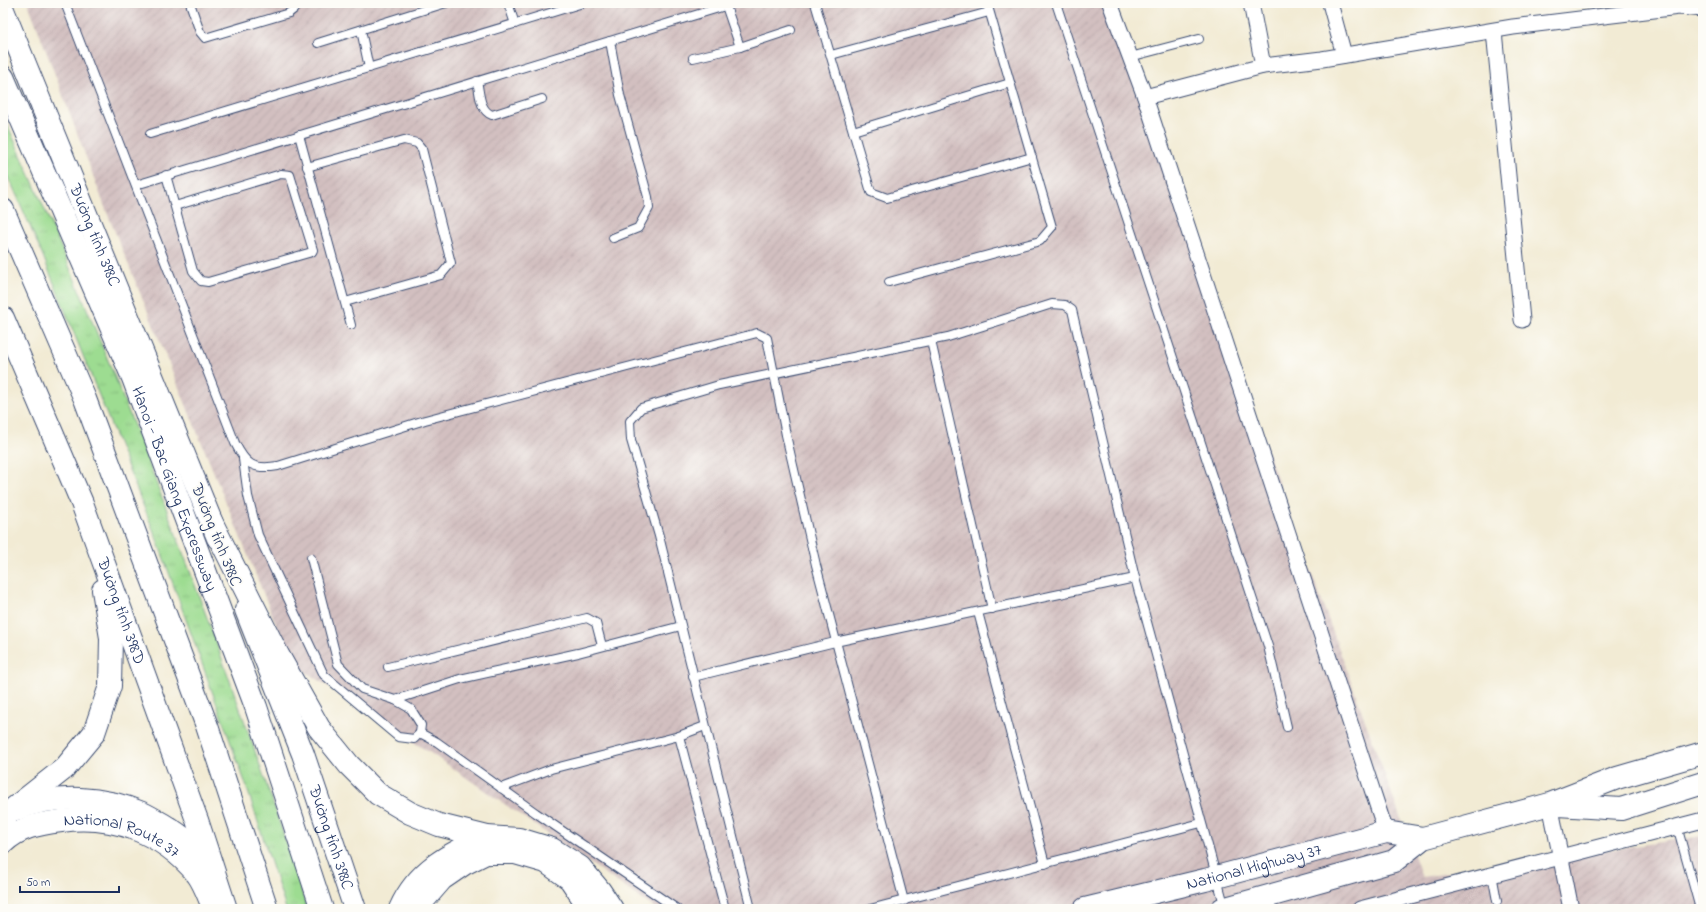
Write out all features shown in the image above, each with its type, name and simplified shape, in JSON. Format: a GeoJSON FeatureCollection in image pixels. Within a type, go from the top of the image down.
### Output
{"type":"FeatureCollection","features":[{"type":"Feature","properties":{"kind":"main road","name":"Đường tỉnh 398C"},"geometry":{"type":"LineString","coordinates":[[3,10],[211,521],[303,754],[355,909]]}},
{"type":"Feature","properties":{"kind":"main road","name":"Hanoi - Bac Giang Expressway"},"geometry":{"type":"LineString","coordinates":[[3,77],[133,378],[256,707],[322,909]]}},
{"type":"Feature","properties":{"kind":"main road"},"geometry":{"type":"LineString","coordinates":[[3,210],[85,399],[207,726],[267,909]]}},
{"type":"Feature","properties":{"kind":"main road","name":"Đường tỉnh 398D"},"geometry":{"type":"LineString","coordinates":[[3,318],[82,503],[197,820],[222,908]]}},
{"type":"Feature","properties":{"kind":"main road"},"geometry":{"type":"LineString","coordinates":[[6,815],[65,768],[94,733],[110,686],[111,638],[103,586],[62,457]]}},
{"type":"Feature","properties":{"kind":"main road"},"geometry":{"type":"LineString","coordinates":[[211,521],[278,655],[319,728],[349,765],[378,794],[410,812],[438,825],[487,837],[520,839],[552,849],[580,867],[600,891],[612,909]]}},
{"type":"Feature","properties":{"kind":"main road","name":"National Highway 37"},"geometry":{"type":"LineString","coordinates":[[1224,909],[1394,861],[1423,838],[1550,804],[1618,778],[1703,753]]}},
{"type":"Feature","properties":{"kind":"main road","name":"National Highway 37"},"geometry":{"type":"LineString","coordinates":[[1550,804],[1621,809],[1703,784]]}},
{"type":"Feature","properties":{"kind":"main road"},"geometry":{"type":"LineString","coordinates":[[6,815],[30,804],[73,799],[109,802],[143,813],[179,835],[204,857],[222,908]]}},
{"type":"Feature","properties":{"kind":"main road","name":"National Route 37"},"geometry":{"type":"LineString","coordinates":[[3,843],[12,834],[34,824],[78,819],[106,821],[139,829],[171,849],[197,874],[222,908]]}},
{"type":"Feature","properties":{"kind":"main road"},"geometry":{"type":"LineString","coordinates":[[1386,832],[1394,861]]}},
{"type":"Feature","properties":{"kind":"main road","name":"National Highway 37"},"geometry":{"type":"LineString","coordinates":[[1085,909],[1216,878],[1386,832],[1423,838]]}},
{"type":"Feature","properties":{"kind":"main road"},"geometry":{"type":"LineString","coordinates":[[400,909],[408,893],[435,863],[460,848],[487,837]]}},
{"type":"Feature","properties":{"kind":"main road"},"geometry":{"type":"LineString","coordinates":[[416,909],[442,879],[464,864],[486,853],[515,854],[546,862],[570,879],[590,909]]}},
{"type":"Feature","properties":{"kind":"street"},"geometry":{"type":"LineString","coordinates":[[1110,3],[1145,97],[1386,832]]}},
{"type":"Feature","properties":{"kind":"street"},"geometry":{"type":"LineString","coordinates":[[1251,3],[1263,66]]}},
{"type":"Feature","properties":{"kind":"street"},"geometry":{"type":"LineString","coordinates":[[1330,3],[1344,55]]}},
{"type":"Feature","properties":{"kind":"street"},"geometry":{"type":"LineString","coordinates":[[1145,97],[1263,66],[1344,55],[1494,31],[1679,7],[1703,9]]}},
{"type":"Feature","properties":{"kind":"street"},"geometry":{"type":"LineString","coordinates":[[1494,31],[1522,320]]}},
{"type":"Feature","properties":{"kind":"street"},"geometry":{"type":"LineString","coordinates":[[1550,804],[1571,909]]}},
{"type":"Feature","properties":{"kind":"street"},"geometry":{"type":"LineString","coordinates":[[1360,909],[1389,905],[1492,874],[1703,820]]}},
{"type":"Feature","properties":{"kind":"lane"},"geometry":{"type":"LineString","coordinates":[[65,3],[235,443],[243,459],[248,496],[258,535],[324,676],[398,737],[414,739],[420,733],[421,725],[411,709],[395,700],[362,689],[338,664],[311,558]]}},
{"type":"Feature","properties":{"kind":"lane"},"geometry":{"type":"LineString","coordinates":[[190,3],[200,32],[205,38],[289,13],[294,9],[296,3]]}},
{"type":"Feature","properties":{"kind":"lane"},"geometry":{"type":"LineString","coordinates":[[318,43],[446,3]]}},
{"type":"Feature","properties":{"kind":"lane"},"geometry":{"type":"LineString","coordinates":[[508,3],[515,24]]}},
{"type":"Feature","properties":{"kind":"lane"},"geometry":{"type":"LineString","coordinates":[[150,134],[583,3]]}},
{"type":"Feature","properties":{"kind":"lane"},"geometry":{"type":"LineString","coordinates":[[136,184],[734,3]]}},
{"type":"Feature","properties":{"kind":"lane"},"geometry":{"type":"LineString","coordinates":[[815,3],[871,192],[887,198],[1032,157]]}},
{"type":"Feature","properties":{"kind":"lane"},"geometry":{"type":"LineString","coordinates":[[889,282],[1040,241],[1052,227],[987,3]]}},
{"type":"Feature","properties":{"kind":"lane"},"geometry":{"type":"LineString","coordinates":[[1056,3],[1268,646],[1287,727]]}},
{"type":"Feature","properties":{"kind":"lane"},"geometry":{"type":"LineString","coordinates":[[726,6],[740,47]]}},
{"type":"Feature","properties":{"kind":"lane"},"geometry":{"type":"LineString","coordinates":[[831,55],[989,12]]}},
{"type":"Feature","properties":{"kind":"lane"},"geometry":{"type":"LineString","coordinates":[[361,30],[369,68]]}},
{"type":"Feature","properties":{"kind":"lane"},"geometry":{"type":"LineString","coordinates":[[693,58],[740,47],[791,30]]}},
{"type":"Feature","properties":{"kind":"lane"},"geometry":{"type":"LineString","coordinates":[[1130,57],[1199,39]]}},
{"type":"Feature","properties":{"kind":"lane"},"geometry":{"type":"LineString","coordinates":[[610,41],[620,95],[648,197],[649,208],[638,228],[613,238]]}},
{"type":"Feature","properties":{"kind":"lane"},"geometry":{"type":"LineString","coordinates":[[477,81],[483,107],[492,115],[542,99]]}},
{"type":"Feature","properties":{"kind":"lane"},"geometry":{"type":"LineString","coordinates":[[853,131],[1010,83]]}},
{"type":"Feature","properties":{"kind":"lane"},"geometry":{"type":"LineString","coordinates":[[299,135],[351,326]]}},
{"type":"Feature","properties":{"kind":"lane"},"geometry":{"type":"LineString","coordinates":[[308,167],[404,140],[416,143],[422,149],[451,263],[448,269],[441,275],[345,302]]}},
{"type":"Feature","properties":{"kind":"lane"},"geometry":{"type":"LineString","coordinates":[[166,175],[193,271],[202,281],[208,282],[312,252],[314,250],[290,175],[288,174],[282,174],[175,206]]}},
{"type":"Feature","properties":{"kind":"lane"},"geometry":{"type":"LineString","coordinates":[[751,909],[723,789],[692,677],[659,536],[631,440],[630,421],[641,408],[720,386],[948,337],[1052,304],[1065,305],[1072,310],[1135,578],[1224,909]]}},
{"type":"Feature","properties":{"kind":"lane"},"geometry":{"type":"LineString","coordinates":[[243,459],[252,465],[263,468],[278,466],[425,420],[757,333],[767,338],[786,435],[835,642],[904,901]]}},
{"type":"Feature","properties":{"kind":"lane"},"geometry":{"type":"LineString","coordinates":[[930,341],[992,609]]}},
{"type":"Feature","properties":{"kind":"lane"},"geometry":{"type":"LineString","coordinates":[[692,677],[835,642],[1135,578]]}},
{"type":"Feature","properties":{"kind":"lane"},"geometry":{"type":"LineString","coordinates":[[978,612],[1045,864]]}},
{"type":"Feature","properties":{"kind":"lane"},"geometry":{"type":"LineString","coordinates":[[388,667],[587,618],[596,623],[602,646]]}},
{"type":"Feature","properties":{"kind":"lane"},"geometry":{"type":"LineString","coordinates":[[395,700],[460,679],[681,626]]}},
{"type":"Feature","properties":{"kind":"lane"},"geometry":{"type":"LineString","coordinates":[[501,788],[552,769],[679,736],[705,726]]}},
{"type":"Feature","properties":{"kind":"lane"},"geometry":{"type":"LineString","coordinates":[[420,733],[437,742],[501,788],[677,909]]}},
{"type":"Feature","properties":{"kind":"lane"},"geometry":{"type":"LineString","coordinates":[[679,736],[725,909]]}},
{"type":"Feature","properties":{"kind":"lane"},"geometry":{"type":"LineString","coordinates":[[870,909],[1201,823]]}},
{"type":"Feature","properties":{"kind":"lane"},"geometry":{"type":"LineString","coordinates":[[1677,826],[1700,909]]}},
{"type":"Feature","properties":{"kind":"lane"},"geometry":{"type":"LineString","coordinates":[[1492,874],[1497,901]]}},
{"type":"Feature","properties":{"kind":"shaded area"},"geometry":{"type":"Polygon","coordinates":[[[28,3],[1104,3],[1422,877],[1703,836],[1703,909],[656,909],[432,754],[292,663],[106,210],[28,3]]]}},
{"type":"Feature","properties":{"kind":"green space"},"geometry":{"type":"Polygon","coordinates":[[[3,115],[32,179],[139,437],[250,736],[307,909],[286,909],[245,782],[156,537],[43,256],[3,164],[3,115]]]}}]}
